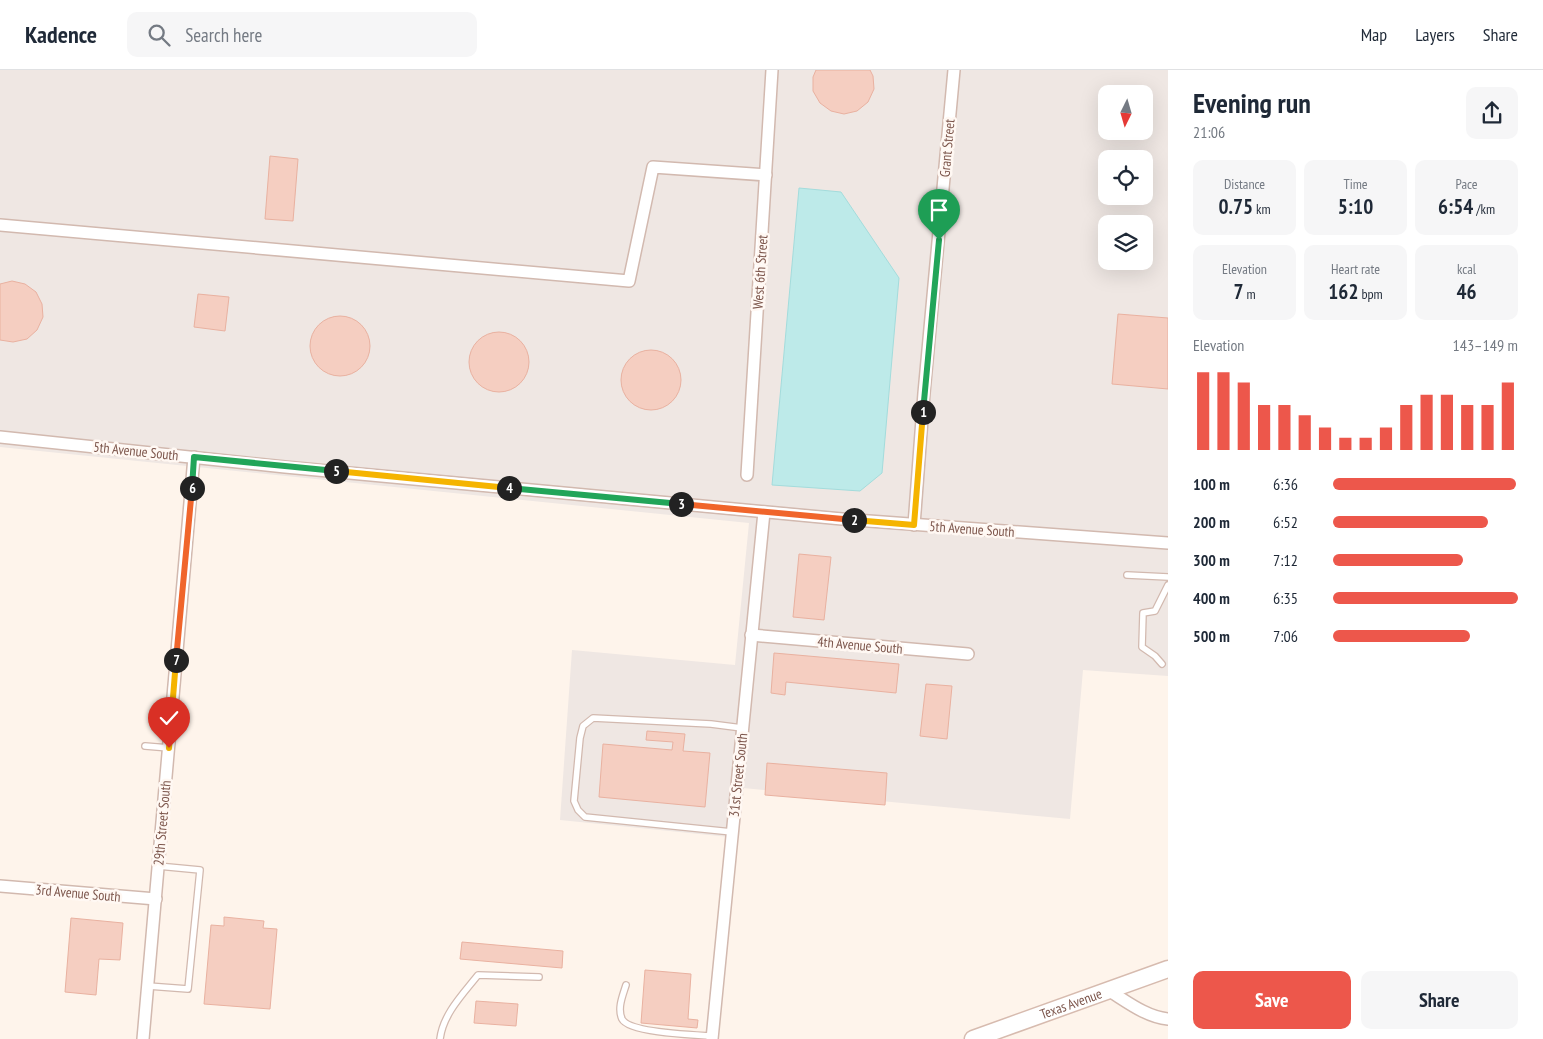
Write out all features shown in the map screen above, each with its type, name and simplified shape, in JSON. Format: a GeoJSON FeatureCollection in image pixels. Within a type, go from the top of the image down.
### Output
{"type":"FeatureCollection","features":[{"type":"Feature","properties":{"kind":"main road","name":"Texas Avenue"},"geometry":{"type":"LineString","coordinates":[[973,1039],[1168,969]]}},
{"type":"Feature","properties":{"kind":"street","name":"West 6th Street"},"geometry":{"type":"LineString","coordinates":[[747,474],[772,70]]}},
{"type":"Feature","properties":{"kind":"street","name":"Grant Street"},"geometry":{"type":"LineString","coordinates":[[914,525],[924,393],[954,70]]}},
{"type":"Feature","properties":{"kind":"street"},"geometry":{"type":"LineString","coordinates":[[0,225],[629,281],[653,167],[766,175]]}},
{"type":"Feature","properties":{"kind":"street","name":"5th Avenue South"},"geometry":{"type":"LineString","coordinates":[[0,437],[764,512],[1168,543]]}},
{"type":"Feature","properties":{"kind":"street","name":"29th Street South"},"geometry":{"type":"LineString","coordinates":[[143,1039],[194,457]]}},
{"type":"Feature","properties":{"kind":"street","name":"31st Street South"},"geometry":{"type":"LineString","coordinates":[[712,1038],[764,512]]}},
{"type":"Feature","properties":{"kind":"street","name":"4th Avenue South"},"geometry":{"type":"LineString","coordinates":[[751,635],[968,654]]}},
{"type":"Feature","properties":{"kind":"street","name":"3rd Avenue South"},"geometry":{"type":"LineString","coordinates":[[0,886],[156,899]]}},
{"type":"Feature","properties":{"kind":"street"},"geometry":{"type":"LineString","coordinates":[[1108,990],[1140,1009],[1168,1019]]}},
{"type":"Feature","properties":{"kind":"lane"},"geometry":{"type":"LineString","coordinates":[[1127,574],[1168,577]]}},
{"type":"Feature","properties":{"kind":"lane"},"geometry":{"type":"LineString","coordinates":[[1162,664],[1142,646],[1144,613],[1155,611],[1168,585]]}},
{"type":"Feature","properties":{"kind":"lane"},"geometry":{"type":"LineString","coordinates":[[732,832],[585,817],[578,810],[574,801],[578,756],[583,726],[593,718],[711,724],[742,728]]}},
{"type":"Feature","properties":{"kind":"lane"},"geometry":{"type":"LineString","coordinates":[[144,746],[169,748]]}},
{"type":"Feature","properties":{"kind":"lane"},"geometry":{"type":"LineString","coordinates":[[148,986],[188,989],[200,870],[158,866]]}},
{"type":"Feature","properties":{"kind":"lane"},"geometry":{"type":"LineString","coordinates":[[440,1039],[441,1029],[455,1004],[478,975],[539,976]]}},
{"type":"Feature","properties":{"kind":"lane"},"geometry":{"type":"LineString","coordinates":[[626,985],[620,1006],[622,1019],[628,1025],[642,1030],[712,1038]]}},
{"type":"Feature","properties":{"kind":"shaded area"},"geometry":{"type":"Polygon","coordinates":[[[0,70],[1168,70],[1168,676],[1083,670],[1070,819],[743,788],[739,838],[560,820],[572,650],[735,665],[749,523],[0,447],[0,70]]]}},
{"type":"Feature","properties":{"kind":"water"},"geometry":{"type":"Polygon","coordinates":[[[799,188],[841,192],[899,278],[882,473],[860,491],[772,485],[799,188]]]}},
{"type":"Feature","properties":{"kind":"building"},"geometry":{"type":"Polygon","coordinates":[[[816,70],[870,70],[873,76],[874,89],[868,102],[857,111],[844,114],[831,111],[820,103],[813,91],[813,77],[816,70]]]}},
{"type":"Feature","properties":{"kind":"building"},"geometry":{"type":"Polygon","coordinates":[[[270,156],[298,159],[293,221],[265,219],[270,156]]]}},
{"type":"Feature","properties":{"kind":"building"},"geometry":{"type":"Polygon","coordinates":[[[12,281],[25,284],[36,292],[42,304],[43,317],[37,330],[27,339],[13,342],[0,340],[0,284],[12,281]]]}},
{"type":"Feature","properties":{"kind":"building"},"geometry":{"type":"Polygon","coordinates":[[[198,294],[229,297],[225,331],[194,327],[198,294]]]}},
{"type":"Feature","properties":{"kind":"building"},"geometry":{"type":"Polygon","coordinates":[[[1118,314],[1168,318],[1168,389],[1112,384],[1118,314]]]}},
{"type":"Feature","properties":{"kind":"building"},"geometry":{"type":"Polygon","coordinates":[[[334,316],[346,316],[357,321],[365,329],[370,340],[368,358],[357,371],[346,376],[334,376],[323,371],[315,363],[310,352],[310,340],[315,329],[323,321],[334,316]]]}},
{"type":"Feature","properties":{"kind":"building"},"geometry":{"type":"Polygon","coordinates":[[[493,332],[505,332],[516,337],[524,345],[529,356],[527,374],[516,387],[505,392],[493,392],[482,387],[474,379],[469,368],[469,356],[474,345],[482,337],[493,332]]]}},
{"type":"Feature","properties":{"kind":"building"},"geometry":{"type":"Polygon","coordinates":[[[645,350],[657,350],[668,355],[676,363],[681,374],[679,392],[668,405],[657,410],[645,410],[634,405],[626,397],[621,386],[621,374],[626,363],[634,355],[645,350]]]}},
{"type":"Feature","properties":{"kind":"building"},"geometry":{"type":"Polygon","coordinates":[[[799,554],[831,557],[824,620],[793,617],[799,554]]]}},
{"type":"Feature","properties":{"kind":"building"},"geometry":{"type":"Polygon","coordinates":[[[774,653],[899,664],[896,693],[786,682],[785,695],[771,693],[774,653]]]}},
{"type":"Feature","properties":{"kind":"building"},"geometry":{"type":"Polygon","coordinates":[[[926,684],[952,686],[947,739],[920,736],[926,684]]]}},
{"type":"Feature","properties":{"kind":"building"},"geometry":{"type":"Polygon","coordinates":[[[647,731],[685,734],[683,751],[710,753],[705,807],[599,797],[603,744],[672,750],[673,742],[646,740],[647,731]]]}},
{"type":"Feature","properties":{"kind":"building"},"geometry":{"type":"Polygon","coordinates":[[[767,763],[887,773],[885,805],[765,795],[767,763]]]}},
{"type":"Feature","properties":{"kind":"building"},"geometry":{"type":"Polygon","coordinates":[[[224,917],[264,921],[263,928],[277,929],[270,1009],[204,1004],[211,925],[224,926],[224,917]]]}},
{"type":"Feature","properties":{"kind":"building"},"geometry":{"type":"Polygon","coordinates":[[[71,918],[123,923],[120,960],[99,959],[96,995],[65,992],[71,918]]]}},
{"type":"Feature","properties":{"kind":"building"},"geometry":{"type":"Polygon","coordinates":[[[462,942],[563,951],[562,968],[460,959],[462,942]]]}},
{"type":"Feature","properties":{"kind":"building"},"geometry":{"type":"Polygon","coordinates":[[[645,970],[691,974],[688,1019],[698,1020],[697,1028],[641,1023],[645,970]]]}},
{"type":"Feature","properties":{"kind":"building"},"geometry":{"type":"Polygon","coordinates":[[[476,1001],[518,1004],[516,1026],[474,1023],[476,1001]]]}},
{"type":"Feature","properties":{"kind":"route"},"geometry":{"type":"LineString","coordinates":[[169,748],[194,457],[914,525],[924,393],[939,240]]}}]}
